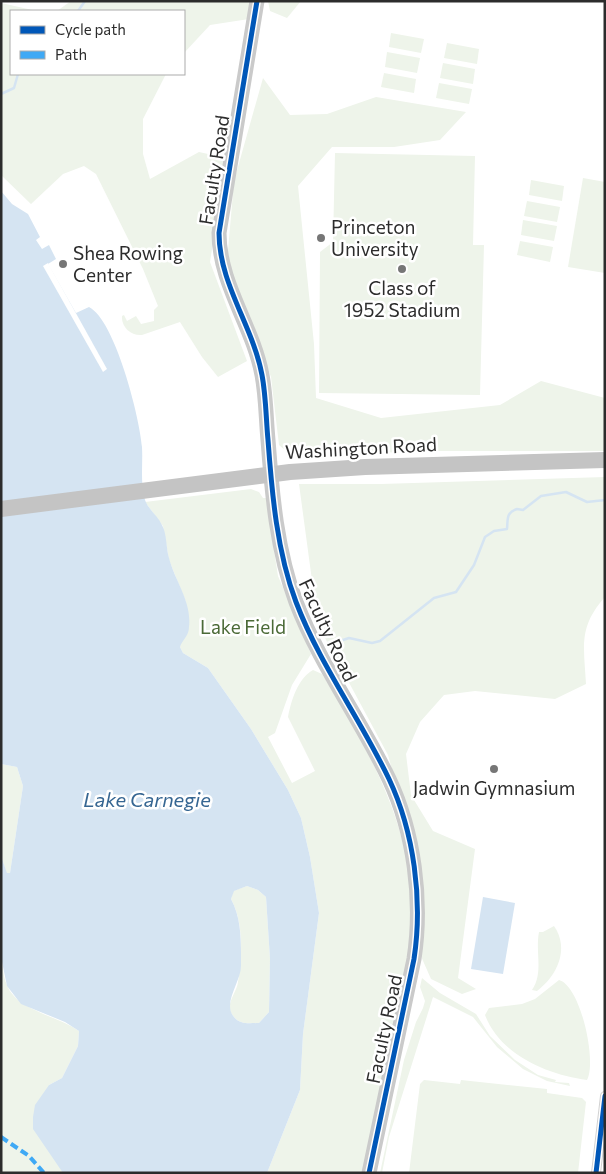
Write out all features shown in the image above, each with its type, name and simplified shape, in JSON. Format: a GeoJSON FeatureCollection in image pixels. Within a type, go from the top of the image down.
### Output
{"type":"FeatureCollection","features":[{"type":"Feature","properties":{"kind":"main road","name":"Washington Road"},"geometry":{"type":"LineString","coordinates":[[1,509],[271,474],[365,467],[605,460]]}},
{"type":"Feature","properties":{"kind":"street","name":"Faculty Road"},"geometry":{"type":"LineString","coordinates":[[257,1],[222,214],[219,247],[221,262],[261,369],[271,474],[282,555],[295,600],[321,658],[388,777],[401,811],[412,860],[416,903],[416,947],[369,1173]]}},
{"type":"Feature","properties":{"kind":"street"},"geometry":{"type":"LineString","coordinates":[[596,1173],[605,1096]]}},
{"type":"Feature","properties":{"kind":"green space"},"geometry":{"type":"Polygon","coordinates":[[[71,1],[251,1],[249,19],[210,25],[185,52],[185,10],[58,10],[71,1]]]}},
{"type":"Feature","properties":{"kind":"green space"},"geometry":{"type":"Polygon","coordinates":[[[268,1],[301,1],[287,18],[270,11],[268,1]]]}},
{"type":"Feature","properties":{"kind":"green space"},"geometry":{"type":"Polygon","coordinates":[[[1,3],[32,10],[10,10],[10,75],[165,75],[143,119],[143,154],[150,179],[199,152],[226,158],[210,262],[247,361],[218,377],[202,357],[180,322],[142,335],[134,334],[125,327],[122,316],[124,315],[127,321],[136,316],[141,324],[154,321],[154,310],[158,306],[143,269],[96,174],[84,166],[63,174],[31,204],[1,175],[1,3]]]}},
{"type":"Feature","properties":{"kind":"green space"},"geometry":{"type":"Polygon","coordinates":[[[391,33],[424,39],[421,53],[389,47],[391,33]]]}},
{"type":"Feature","properties":{"kind":"green space"},"geometry":{"type":"Polygon","coordinates":[[[447,43],[479,49],[477,64],[444,58],[447,43]]]}},
{"type":"Feature","properties":{"kind":"green space"},"geometry":{"type":"Polygon","coordinates":[[[387,52],[420,58],[417,73],[385,67],[387,52]]]}},
{"type":"Feature","properties":{"kind":"green space"},"geometry":{"type":"Polygon","coordinates":[[[443,63],[475,69],[473,84],[440,78],[443,63]]]}},
{"type":"Feature","properties":{"kind":"green space"},"geometry":{"type":"Polygon","coordinates":[[[384,73],[416,79],[414,93],[381,87],[384,73]]]}},
{"type":"Feature","properties":{"kind":"green space"},"geometry":{"type":"Polygon","coordinates":[[[263,78],[290,115],[327,114],[376,97],[466,112],[440,140],[394,147],[332,147],[298,186],[314,344],[316,398],[381,418],[500,405],[541,381],[605,398],[605,451],[421,451],[293,457],[279,445],[271,377],[227,262],[234,181],[263,78]]]}},
{"type":"Feature","properties":{"kind":"green space"},"geometry":{"type":"Polygon","coordinates":[[[439,83],[472,89],[469,104],[436,98],[439,83]]]}},
{"type":"Feature","properties":{"kind":"green space"},"geometry":{"type":"Polygon","coordinates":[[[335,153],[475,156],[473,245],[484,245],[480,395],[319,393],[320,252],[333,242],[335,153]]]}},
{"type":"Feature","properties":{"kind":"green space"},"geometry":{"type":"Polygon","coordinates":[[[583,178],[605,182],[605,273],[568,267],[583,178]]]}},
{"type":"Feature","properties":{"kind":"green space"},"geometry":{"type":"Polygon","coordinates":[[[531,180],[564,186],[562,201],[529,195],[531,180]]]}},
{"type":"Feature","properties":{"kind":"green space"},"geometry":{"type":"Polygon","coordinates":[[[527,201],[560,207],[557,222],[524,216],[527,201]]]}},
{"type":"Feature","properties":{"kind":"green space"},"geometry":{"type":"Polygon","coordinates":[[[523,220],[557,226],[554,241],[521,235],[523,220]]]}},
{"type":"Feature","properties":{"kind":"green space"},"geometry":{"type":"Polygon","coordinates":[[[520,241],[553,247],[550,262],[517,255],[520,241]]]}},
{"type":"Feature","properties":{"kind":"green space"},"geometry":{"type":"Polygon","coordinates":[[[605,477],[605,597],[590,618],[587,628],[584,648],[586,684],[555,699],[475,691],[444,695],[420,722],[406,754],[411,795],[433,831],[475,849],[458,978],[476,989],[462,994],[431,979],[420,954],[408,827],[388,755],[318,625],[299,484],[381,484],[605,477]]]}},
{"type":"Feature","properties":{"kind":"green space","name":"Lake Field"},"geometry":{"type":"Polygon","coordinates":[[[251,489],[259,492],[263,498],[266,498],[278,576],[311,654],[292,685],[275,733],[268,737],[292,783],[315,771],[288,717],[293,697],[303,678],[313,670],[322,674],[353,725],[381,780],[402,838],[408,867],[411,914],[407,963],[364,1173],[267,1173],[300,1090],[303,1034],[319,913],[310,857],[301,818],[288,790],[251,729],[208,668],[183,653],[180,647],[186,602],[169,560],[163,526],[145,502],[251,489]]]}},
{"type":"Feature","properties":{"kind":"green space"},"geometry":{"type":"Polygon","coordinates":[[[1,764],[17,767],[23,786],[10,873],[7,874],[1,856],[1,764]]]}},
{"type":"Feature","properties":{"kind":"green space"},"geometry":{"type":"Polygon","coordinates":[[[247,886],[258,890],[266,897],[270,959],[269,1012],[259,1023],[245,1023],[236,1020],[230,1008],[238,982],[241,950],[238,918],[231,899],[233,891],[247,886]]]}},
{"type":"Feature","properties":{"kind":"green space"},"geometry":{"type":"Polygon","coordinates":[[[554,926],[561,944],[559,962],[544,985],[537,991],[532,990],[538,977],[539,932],[554,926]]]}},
{"type":"Feature","properties":{"kind":"green space"},"geometry":{"type":"Polygon","coordinates":[[[1,957],[6,982],[12,994],[19,1001],[79,1031],[78,1046],[62,1078],[49,1085],[59,1165],[63,1173],[1,1173],[1,957]]]}},
{"type":"Feature","properties":{"kind":"green space"},"geometry":{"type":"Polygon","coordinates":[[[422,978],[440,993],[476,1014],[490,1036],[515,1060],[538,1075],[556,1080],[555,1082],[569,1083],[570,1086],[547,1081],[523,1069],[497,1047],[473,1017],[433,997],[389,1137],[382,1173],[380,1173],[404,1060],[425,1001],[420,987],[422,978]]]}},
{"type":"Feature","properties":{"kind":"green space"},"geometry":{"type":"Polygon","coordinates":[[[559,980],[567,985],[574,996],[585,1026],[590,1058],[590,1071],[587,1080],[557,1073],[527,1061],[502,1041],[492,1029],[485,1015],[489,1008],[522,1004],[535,999],[559,980]]]}},
{"type":"Feature","properties":{"kind":"green space"},"geometry":{"type":"Polygon","coordinates":[[[424,1080],[460,1084],[461,1080],[547,1089],[547,1093],[582,1098],[586,1102],[578,1173],[409,1173],[420,1084],[424,1080]]]}},
{"type":"Feature","properties":{"kind":"water","name":"Lake Carnegie"},"geometry":{"type":"Polygon","coordinates":[[[1,191],[12,204],[28,214],[40,237],[36,240],[42,249],[49,245],[56,259],[48,264],[76,313],[89,307],[99,316],[108,330],[125,371],[137,415],[142,447],[142,480],[145,500],[164,529],[169,558],[186,600],[189,630],[180,647],[183,653],[208,668],[251,729],[288,790],[301,818],[310,857],[319,913],[303,1034],[300,1090],[267,1173],[63,1173],[33,1129],[35,1105],[49,1085],[62,1078],[78,1046],[79,1031],[65,1022],[21,1004],[7,986],[1,957],[1,856],[7,873],[10,873],[23,786],[17,767],[1,764],[1,191]],[[247,886],[234,891],[231,899],[239,923],[241,966],[230,1005],[236,1020],[245,1023],[259,1023],[269,1012],[270,959],[266,897],[258,890],[247,886]]]}},
{"type":"Feature","properties":{"kind":"water"},"geometry":{"type":"Polygon","coordinates":[[[483,897],[515,903],[503,974],[471,969],[483,897]]]}},
{"type":"Feature","properties":{"kind":"pier"},"geometry":{"type":"Polygon","coordinates":[[[48,263],[107,369],[103,372],[43,266],[48,263]]]}},
{"type":"Feature","properties":{"kind":"waterway"},"geometry":{"type":"LineString","coordinates":[[79,10],[85,1]]}},
{"type":"Feature","properties":{"kind":"waterway"},"geometry":{"type":"LineString","coordinates":[[1,94],[14,88],[18,75]]}},
{"type":"Feature","properties":{"kind":"waterway"},"geometry":{"type":"LineString","coordinates":[[334,643],[349,638],[372,643],[380,641],[434,598],[456,592],[474,565],[485,537],[494,531],[507,529],[508,516],[511,512],[517,509],[523,510],[541,496],[566,492],[587,502],[605,500]]}},
{"type":"Feature","properties":{"kind":"marked path"},"geometry":{"type":"LineString","coordinates":[[1,1137],[29,1156],[44,1173]]}},
{"type":"Feature","properties":{"kind":"cycle path"},"geometry":{"type":"LineString","coordinates":[[257,1],[219,233],[220,252],[224,270],[258,357],[262,375],[274,502],[280,543],[290,583],[296,602],[317,648],[378,756],[398,800],[410,844],[417,890],[417,936],[414,959],[369,1173]]}},
{"type":"Feature","properties":{"kind":"cycle path"},"geometry":{"type":"LineString","coordinates":[[596,1173],[605,1096]]}},
{"type":"Feature","properties":{"kind":"place","name":"Princeton University"},"geometry":{"type":"Point","coordinates":[321,238]}},
{"type":"Feature","properties":{"kind":"place","name":"Shea Rowing Center"},"geometry":{"type":"Point","coordinates":[63,264]}},
{"type":"Feature","properties":{"kind":"place","name":"Class of 1952 Stadium"},"geometry":{"type":"Point","coordinates":[402,269]}},
{"type":"Feature","properties":{"kind":"place","name":"Jadwin Gymnasium"},"geometry":{"type":"Point","coordinates":[494,769]}}]}
